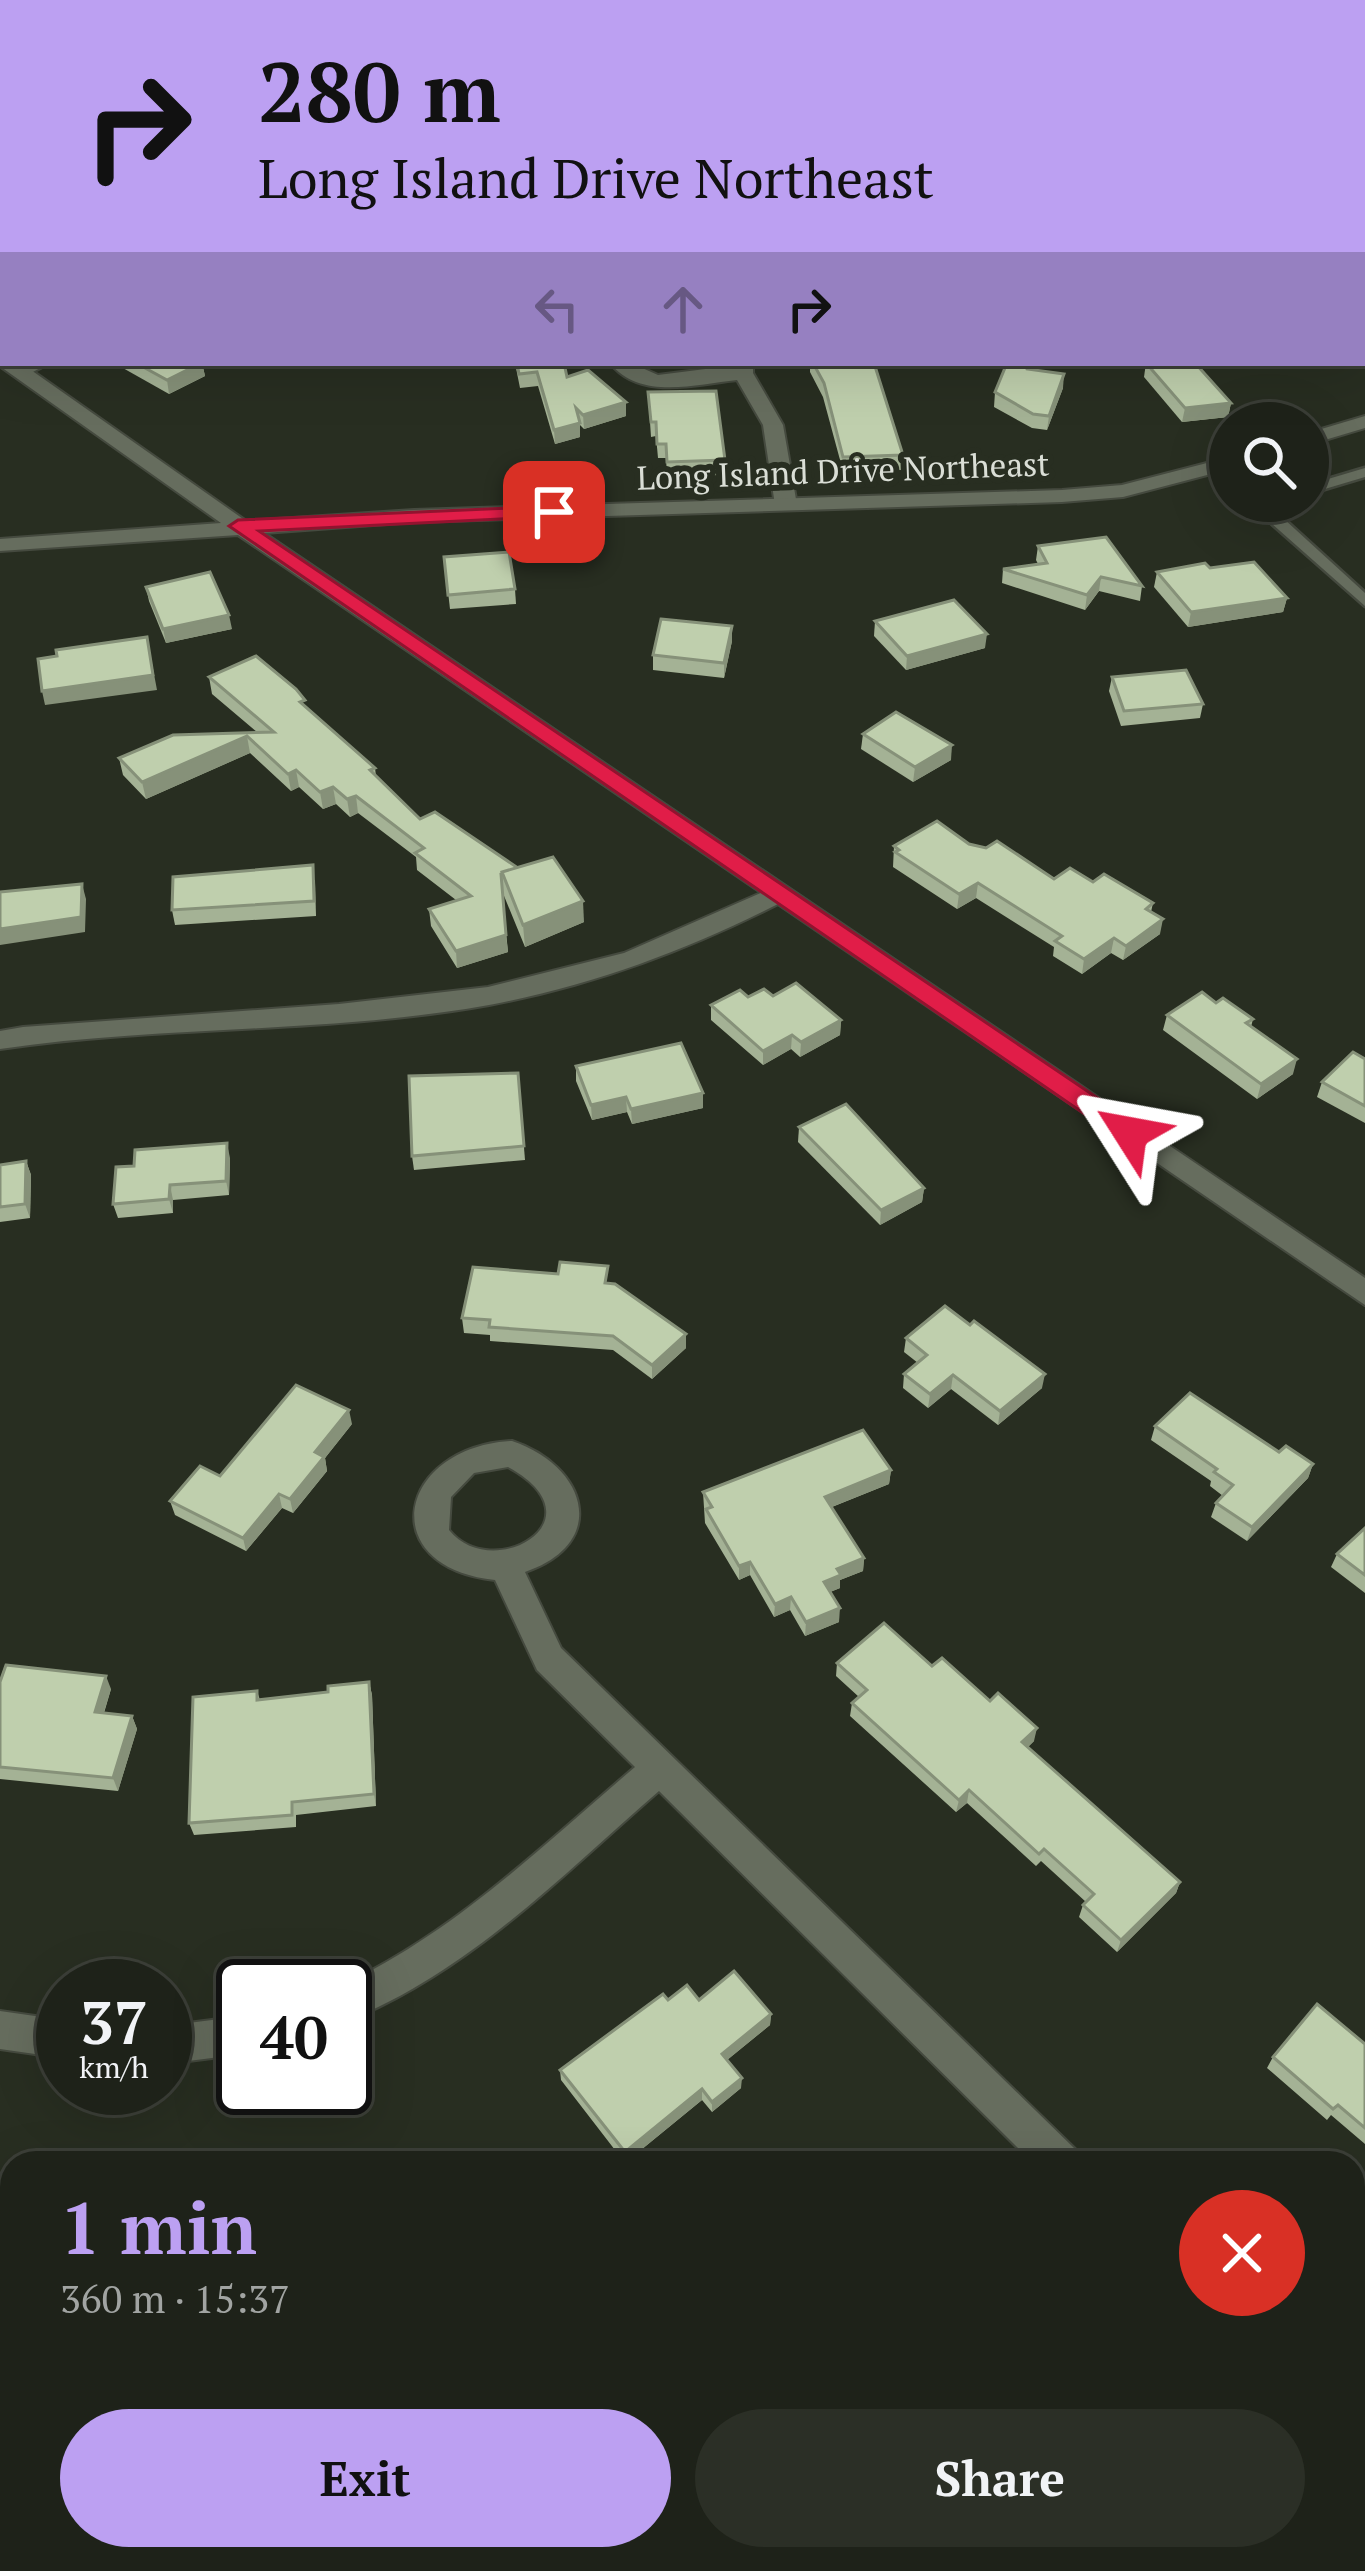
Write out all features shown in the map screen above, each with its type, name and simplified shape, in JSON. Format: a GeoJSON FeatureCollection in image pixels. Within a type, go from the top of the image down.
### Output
{"type":"FeatureCollection","features":[{"type":"Feature","properties":{"kind":"street"},"geometry":{"type":"LineString","coordinates":[[18,366],[238,526],[1365,1292]]}},
{"type":"Feature","properties":{"kind":"street"},"geometry":{"type":"LineString","coordinates":[[623,366],[631,376],[650,380],[743,368],[773,425],[786,505]]}},
{"type":"Feature","properties":{"kind":"street"},"geometry":{"type":"LineString","coordinates":[[1329,433],[1365,422]]}},
{"type":"Feature","properties":{"kind":"street","name":"Long Island Drive Northeast"},"geometry":{"type":"LineString","coordinates":[[0,545],[238,526],[1123,490],[1209,468]]}},
{"type":"Feature","properties":{"kind":"street"},"geometry":{"type":"LineString","coordinates":[[0,1040],[406,1010],[520,993],[666,950],[778,893]]}},
{"type":"Feature","properties":{"kind":"street"},"geometry":{"type":"LineString","coordinates":[[505,1567],[549,1659],[1049,2151]]}},
{"type":"Feature","properties":{"kind":"street"},"geometry":{"type":"LineString","coordinates":[[372,1992],[449,1946],[660,1768]]}},
{"type":"Feature","properties":{"kind":"street"},"geometry":{"type":"LineString","coordinates":[[0,2030],[36,2035]]}},
{"type":"Feature","properties":{"kind":"lane"},"geometry":{"type":"LineString","coordinates":[[1329,483],[1365,472]]}},
{"type":"Feature","properties":{"kind":"lane"},"geometry":{"type":"LineString","coordinates":[[1278,522],[1365,601]]}},
{"type":"Feature","properties":{"kind":"building"},"geometry":{"type":"Polygon","coordinates":[[[141,366],[195,366],[167,380],[141,366]]]}},
{"type":"Feature","properties":{"kind":"building"},"geometry":{"type":"Polygon","coordinates":[[[518,366],[565,366],[567,377],[588,370],[626,402],[583,415],[576,408],[580,423],[554,430],[537,372],[519,374],[518,366]]]}},
{"type":"Feature","properties":{"kind":"building"},"geometry":{"type":"Polygon","coordinates":[[[815,366],[875,366],[903,455],[843,457],[824,383],[815,366]]]}},
{"type":"Feature","properties":{"kind":"building"},"geometry":{"type":"Polygon","coordinates":[[[1006,366],[1064,374],[1049,416],[1033,414],[995,392],[1006,366]]]}},
{"type":"Feature","properties":{"kind":"building"},"geometry":{"type":"Polygon","coordinates":[[[1149,366],[1198,366],[1230,402],[1185,408],[1149,366]]]}},
{"type":"Feature","properties":{"kind":"building"},"geometry":{"type":"Polygon","coordinates":[[[716,391],[725,460],[667,462],[666,444],[657,444],[656,422],[651,422],[648,392],[716,391]]]}},
{"type":"Feature","properties":{"kind":"building"},"geometry":{"type":"Polygon","coordinates":[[[1106,537],[1142,586],[1101,577],[1087,595],[1003,569],[1047,563],[1038,546],[1106,537]]]}},
{"type":"Feature","properties":{"kind":"building"},"geometry":{"type":"Polygon","coordinates":[[[509,552],[515,589],[448,595],[444,557],[509,552]]]}},
{"type":"Feature","properties":{"kind":"building"},"geometry":{"type":"Polygon","coordinates":[[[1254,562],[1287,598],[1191,612],[1157,572],[1205,563],[1210,568],[1254,562]]]}},
{"type":"Feature","properties":{"kind":"building"},"geometry":{"type":"Polygon","coordinates":[[[210,572],[229,615],[163,629],[146,587],[210,572]]]}},
{"type":"Feature","properties":{"kind":"building"},"geometry":{"type":"Polygon","coordinates":[[[954,600],[987,634],[907,656],[875,621],[954,600]]]}},
{"type":"Feature","properties":{"kind":"building"},"geometry":{"type":"Polygon","coordinates":[[[661,619],[732,626],[724,663],[653,655],[661,619]]]}},
{"type":"Feature","properties":{"kind":"building"},"geometry":{"type":"Polygon","coordinates":[[[147,637],[153,675],[42,691],[38,659],[57,656],[56,650],[147,637]]]}},
{"type":"Feature","properties":{"kind":"building"},"geometry":{"type":"Polygon","coordinates":[[[256,656],[296,689],[305,700],[300,702],[375,768],[370,770],[420,819],[435,812],[518,868],[501,874],[506,935],[456,951],[429,909],[471,896],[415,853],[424,848],[356,796],[347,799],[333,787],[320,792],[296,770],[288,774],[247,736],[142,782],[119,758],[173,735],[274,732],[209,677],[256,656]]]}},
{"type":"Feature","properties":{"kind":"building"},"geometry":{"type":"Polygon","coordinates":[[[1186,670],[1203,704],[1124,711],[1112,677],[1186,670]]]}},
{"type":"Feature","properties":{"kind":"building"},"geometry":{"type":"Polygon","coordinates":[[[896,712],[952,745],[915,767],[863,734],[896,712]]]}},
{"type":"Feature","properties":{"kind":"building"},"geometry":{"type":"Polygon","coordinates":[[[937,821],[969,844],[986,848],[997,841],[1054,879],[1070,868],[1093,882],[1104,874],[1153,903],[1146,909],[1163,919],[1126,946],[1114,938],[1084,959],[1055,941],[1062,936],[978,883],[959,894],[895,852],[899,850],[894,846],[937,821]]]}},
{"type":"Feature","properties":{"kind":"building"},"geometry":{"type":"Polygon","coordinates":[[[553,857],[583,901],[523,925],[502,872],[553,857]]]}},
{"type":"Feature","properties":{"kind":"building"},"geometry":{"type":"Polygon","coordinates":[[[313,865],[314,901],[172,910],[173,877],[313,865]]]}},
{"type":"Feature","properties":{"kind":"building"},"geometry":{"type":"Polygon","coordinates":[[[82,884],[81,917],[0,929],[0,892],[82,884]]]}},
{"type":"Feature","properties":{"kind":"building"},"geometry":{"type":"Polygon","coordinates":[[[796,983],[841,1020],[801,1042],[792,1035],[763,1051],[711,1005],[740,990],[748,997],[764,989],[773,996],[796,983]]]}},
{"type":"Feature","properties":{"kind":"building"},"geometry":{"type":"Polygon","coordinates":[[[1202,992],[1216,1003],[1223,998],[1253,1019],[1246,1023],[1297,1059],[1261,1084],[1167,1015],[1202,992]]]}},
{"type":"Feature","properties":{"kind":"building"},"geometry":{"type":"Polygon","coordinates":[[[681,1043],[703,1093],[631,1109],[626,1097],[591,1105],[576,1066],[681,1043]]]}},
{"type":"Feature","properties":{"kind":"building"},"geometry":{"type":"Polygon","coordinates":[[[1353,1052],[1365,1059],[1365,1106],[1322,1082],[1353,1052]]]}},
{"type":"Feature","properties":{"kind":"building"},"geometry":{"type":"Polygon","coordinates":[[[518,1073],[524,1146],[412,1156],[409,1076],[518,1073]]]}},
{"type":"Feature","properties":{"kind":"building"},"geometry":{"type":"Polygon","coordinates":[[[846,1104],[924,1188],[881,1210],[799,1127],[846,1104]]]}},
{"type":"Feature","properties":{"kind":"building"},"geometry":{"type":"Polygon","coordinates":[[[227,1143],[226,1181],[170,1185],[169,1199],[113,1204],[116,1167],[134,1166],[135,1150],[227,1143]]]}},
{"type":"Feature","properties":{"kind":"building"},"geometry":{"type":"Polygon","coordinates":[[[26,1161],[25,1204],[0,1207],[0,1165],[26,1161]]]}},
{"type":"Feature","properties":{"kind":"building"},"geometry":{"type":"Polygon","coordinates":[[[560,1262],[608,1266],[605,1283],[615,1284],[686,1334],[652,1365],[613,1336],[489,1327],[490,1320],[462,1318],[473,1267],[558,1274],[560,1262]]]}},
{"type":"Feature","properties":{"kind":"building"},"geometry":{"type":"Polygon","coordinates":[[[945,1306],[970,1325],[974,1321],[1045,1374],[1000,1411],[953,1375],[930,1394],[904,1374],[927,1355],[906,1338],[945,1306]]]}},
{"type":"Feature","properties":{"kind":"building"},"geometry":{"type":"Polygon","coordinates":[[[296,1385],[349,1410],[315,1452],[324,1457],[290,1499],[279,1494],[243,1538],[170,1501],[200,1466],[220,1476],[296,1385]]]}},
{"type":"Feature","properties":{"kind":"building"},"geometry":{"type":"Polygon","coordinates":[[[1190,1393],[1279,1452],[1286,1446],[1313,1464],[1252,1527],[1216,1503],[1233,1485],[1155,1426],[1190,1393]]]}},
{"type":"Feature","properties":{"kind":"building"},"geometry":{"type":"Polygon","coordinates":[[[863,1430],[891,1470],[825,1497],[864,1558],[837,1569],[841,1575],[824,1582],[840,1608],[806,1622],[791,1597],[775,1604],[750,1562],[739,1566],[706,1509],[712,1507],[703,1492],[863,1430]]]}},
{"type":"Feature","properties":{"kind":"building"},"geometry":{"type":"Polygon","coordinates":[[[1365,1528],[1365,1575],[1337,1554],[1365,1528]]]}},
{"type":"Feature","properties":{"kind":"building"},"geometry":{"type":"Polygon","coordinates":[[[884,1623],[932,1666],[942,1658],[990,1701],[998,1693],[1037,1728],[1022,1742],[1180,1882],[1121,1940],[1083,1905],[1094,1894],[1044,1849],[1039,1854],[969,1790],[959,1800],[852,1703],[867,1690],[837,1663],[884,1623]]]}},
{"type":"Feature","properties":{"kind":"building"},"geometry":{"type":"Polygon","coordinates":[[[6,1665],[106,1676],[95,1712],[132,1716],[113,1778],[0,1767],[0,1682],[6,1665]]]}},
{"type":"Feature","properties":{"kind":"building"},"geometry":{"type":"Polygon","coordinates":[[[369,1682],[374,1794],[292,1802],[292,1815],[189,1823],[193,1697],[257,1691],[257,1700],[369,1682]]]}},
{"type":"Feature","properties":{"kind":"building"},"geometry":{"type":"Polygon","coordinates":[[[734,1971],[771,2014],[722,2054],[742,2078],[712,2102],[702,2089],[624,2151],[560,2070],[663,1994],[668,2000],[687,1985],[699,2000],[734,1971]]]}},
{"type":"Feature","properties":{"kind":"building"},"geometry":{"type":"Polygon","coordinates":[[[1317,2004],[1365,2044],[1365,2128],[1338,2105],[1333,2109],[1273,2057],[1317,2004]]]}},
{"type":"Feature","properties":{"kind":"route"},"geometry":{"type":"LineString","coordinates":[[554,512],[238,526],[1130,1133]]}}]}
